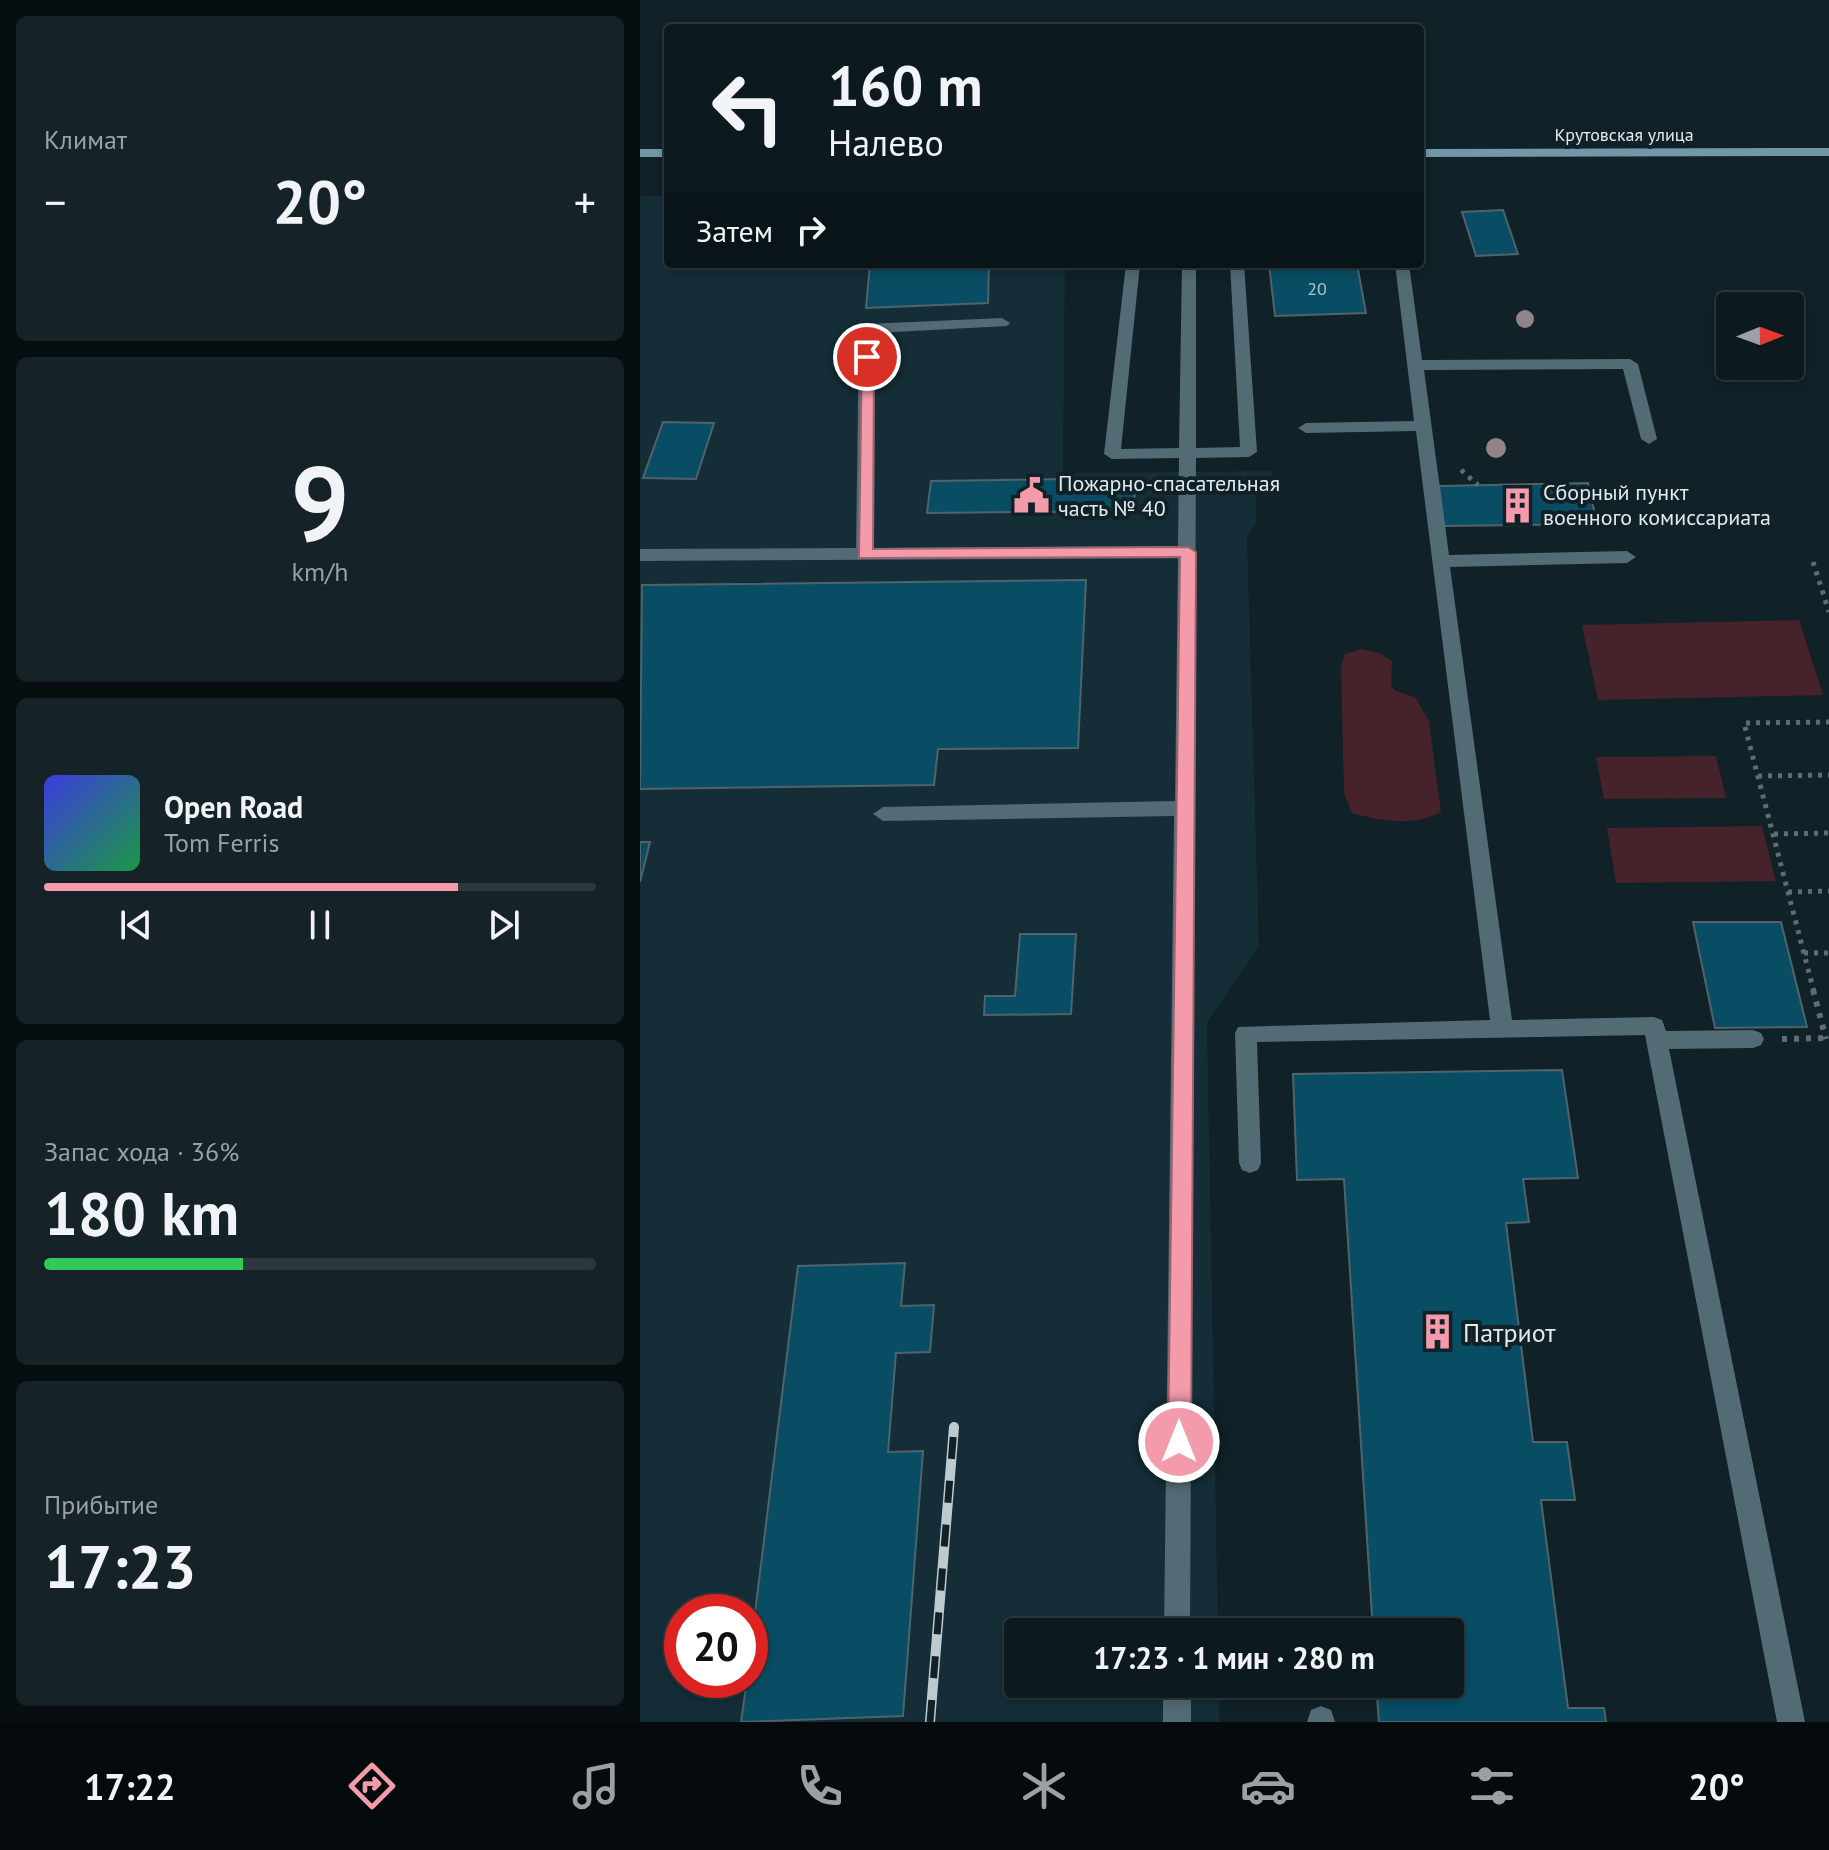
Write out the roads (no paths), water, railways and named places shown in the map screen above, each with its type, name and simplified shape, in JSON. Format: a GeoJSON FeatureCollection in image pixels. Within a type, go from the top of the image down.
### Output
{"type":"FeatureCollection","features":[{"type":"Feature","properties":{"kind":"street","name":"Крутовская улица"},"geometry":{"type":"LineString","coordinates":[[1424,153],[1829,152]]}},
{"type":"Feature","properties":{"kind":"street"},"geometry":{"type":"LineString","coordinates":[[640,153],[664,153]]}},
{"type":"Feature","properties":{"kind":"lane"},"geometry":{"type":"LineString","coordinates":[[1133,268],[1112,454],[1249,452],[1237,268]]}},
{"type":"Feature","properties":{"kind":"lane"},"geometry":{"type":"LineString","coordinates":[[1177,1618],[1189,268]]}},
{"type":"Feature","properties":{"kind":"lane"},"geometry":{"type":"LineString","coordinates":[[1403,268],[1502,1029]]}},
{"type":"Feature","properties":{"kind":"lane"},"geometry":{"type":"LineString","coordinates":[[865,554],[867,329],[1002,323]]}},
{"type":"Feature","properties":{"kind":"lane"},"geometry":{"type":"LineString","coordinates":[[1415,365],[1630,364],[1649,439]]}},
{"type":"Feature","properties":{"kind":"lane"},"geometry":{"type":"LineString","coordinates":[[1306,428],[1423,426]]}},
{"type":"Feature","properties":{"kind":"lane"},"geometry":{"type":"LineString","coordinates":[[640,555],[1188,552]]}},
{"type":"Feature","properties":{"kind":"lane"},"geometry":{"type":"LineString","coordinates":[[1439,561],[1627,557]]}},
{"type":"Feature","properties":{"kind":"lane"},"geometry":{"type":"LineString","coordinates":[[883,814],[1186,808]]}},
{"type":"Feature","properties":{"kind":"lane"},"geometry":{"type":"LineString","coordinates":[[1250,1163],[1246,1033],[1654,1026],[1791,1722]]}},
{"type":"Feature","properties":{"kind":"lane"},"geometry":{"type":"LineString","coordinates":[[1657,1040],[1753,1039]]}},
{"type":"Feature","properties":{"kind":"lane"},"geometry":{"type":"LineString","coordinates":[[1177,1698],[1177,1722]]}},
{"type":"Feature","properties":{"kind":"railway"},"geometry":{"type":"LineString","coordinates":[[930,1722],[954,1427]]}},
{"type":"Feature","properties":{"kind":"place","name":"Пожарно-спасательная часть № 40"},"geometry":{"type":"Point","coordinates":[1032,496]}},
{"type":"Feature","properties":{"kind":"place","name":"Сборный пункт военного комиссариата"},"geometry":{"type":"Point","coordinates":[1517,505]}},
{"type":"Feature","properties":{"kind":"place","name":"Патриот"},"geometry":{"type":"Point","coordinates":[1437,1332]}}]}
